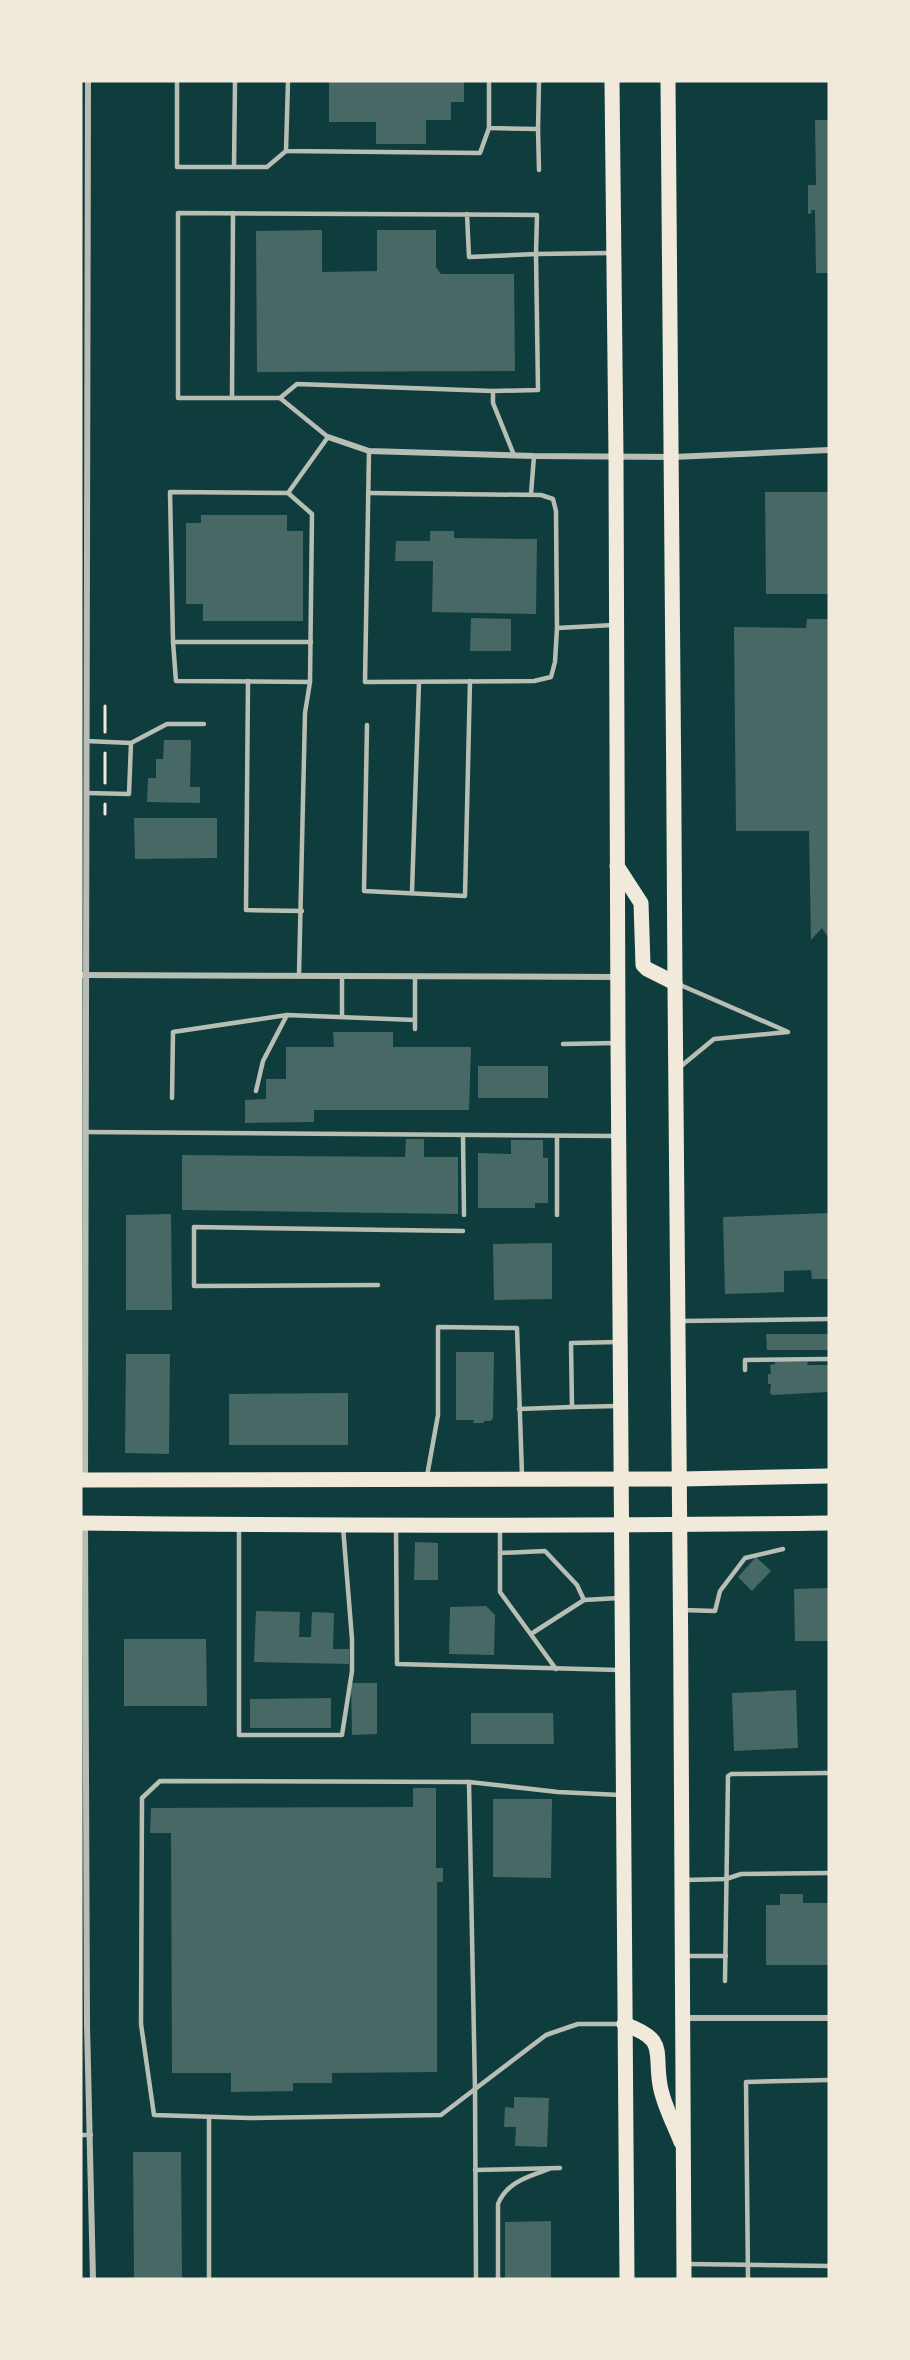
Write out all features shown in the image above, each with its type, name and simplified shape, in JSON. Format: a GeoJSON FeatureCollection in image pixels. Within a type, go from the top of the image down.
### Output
{"type":"FeatureCollection","features":[{"type":"Feature","properties":{"kind":"main road"},"geometry":{"type":"LineString","coordinates":[[612,81],[627,2279]]}},
{"type":"Feature","properties":{"kind":"main road"},"geometry":{"type":"LineString","coordinates":[[668,81],[681,1479],[684,2272]]}},
{"type":"Feature","properties":{"kind":"main road"},"geometry":{"type":"LineString","coordinates":[[617,867],[641,903],[643,964],[646,969],[675,983]]}},
{"type":"Feature","properties":{"kind":"main road"},"geometry":{"type":"LineString","coordinates":[[82,1481],[681,1479],[829,1476]]}},
{"type":"Feature","properties":{"kind":"main road"},"geometry":{"type":"LineString","coordinates":[[83,1523],[238,1526],[621,1526],[829,1523]]}},
{"type":"Feature","properties":{"kind":"main road"},"geometry":{"type":"LineString","coordinates":[[624,2024],[644,2033],[659,2050],[660,2086],[684,2153]]}},
{"type":"Feature","properties":{"kind":"street"},"geometry":{"type":"LineString","coordinates":[[82,1481],[86,1132],[83,975],[86,793],[84,445],[88,81]]}},
{"type":"Feature","properties":{"kind":"street"},"geometry":{"type":"LineString","coordinates":[[328,437],[369,451],[534,456],[673,457],[829,450]]}},
{"type":"Feature","properties":{"kind":"street"},"geometry":{"type":"LineString","coordinates":[[83,975],[618,977]]}},
{"type":"Feature","properties":{"kind":"street"},"geometry":{"type":"LineString","coordinates":[[83,1523],[84,2025],[91,2135],[93,2279]]}},
{"type":"Feature","properties":{"kind":"street"},"geometry":{"type":"LineString","coordinates":[[684,2018],[829,2018]]}},
{"type":"Feature","properties":{"kind":"lane"},"geometry":{"type":"LineString","coordinates":[[177,81],[177,167],[267,167],[286,151],[480,153],[489,128],[489,81]]}},
{"type":"Feature","properties":{"kind":"lane"},"geometry":{"type":"LineString","coordinates":[[234,167],[235,81]]}},
{"type":"Feature","properties":{"kind":"lane"},"geometry":{"type":"LineString","coordinates":[[286,151],[288,81]]}},
{"type":"Feature","properties":{"kind":"lane"},"geometry":{"type":"LineString","coordinates":[[539,81],[539,170]]}},
{"type":"Feature","properties":{"kind":"lane"},"geometry":{"type":"LineString","coordinates":[[489,128],[538,129]]}},
{"type":"Feature","properties":{"kind":"lane"},"geometry":{"type":"LineString","coordinates":[[280,398],[297,384],[538,390],[537,215],[178,213],[178,398],[280,398],[328,437],[288,493]]}},
{"type":"Feature","properties":{"kind":"lane"},"geometry":{"type":"LineString","coordinates":[[232,398],[233,213]]}},
{"type":"Feature","properties":{"kind":"lane"},"geometry":{"type":"LineString","coordinates":[[467,214],[469,257],[614,253]]}},
{"type":"Feature","properties":{"kind":"lane"},"geometry":{"type":"LineString","coordinates":[[493,390],[493,403],[514,455]]}},
{"type":"Feature","properties":{"kind":"lane"},"geometry":{"type":"LineString","coordinates":[[368,492],[531,494],[553,499],[556,511],[557,628],[555,662],[550,677],[534,681],[365,682],[368,492],[369,451]]}},
{"type":"Feature","properties":{"kind":"lane"},"geometry":{"type":"LineString","coordinates":[[531,494],[534,456]]}},
{"type":"Feature","properties":{"kind":"lane"},"geometry":{"type":"LineString","coordinates":[[299,975],[305,713],[310,682],[312,514],[288,493],[170,492],[176,681],[310,682]]}},
{"type":"Feature","properties":{"kind":"lane"},"geometry":{"type":"LineString","coordinates":[[557,628],[617,625]]}},
{"type":"Feature","properties":{"kind":"lane"},"geometry":{"type":"LineString","coordinates":[[173,642],[311,642]]}},
{"type":"Feature","properties":{"kind":"lane"},"geometry":{"type":"LineString","coordinates":[[248,681],[246,910],[302,911]]}},
{"type":"Feature","properties":{"kind":"lane"},"geometry":{"type":"LineString","coordinates":[[367,725],[364,891],[465,896],[470,681]]}},
{"type":"Feature","properties":{"kind":"lane"},"geometry":{"type":"LineString","coordinates":[[412,892],[419,682]]}},
{"type":"Feature","properties":{"kind":"lane"},"geometry":{"type":"LineString","coordinates":[[86,741],[131,743],[167,724],[204,724]]}},
{"type":"Feature","properties":{"kind":"lane"},"geometry":{"type":"LineString","coordinates":[[86,793],[129,794],[131,743]]}},
{"type":"Feature","properties":{"kind":"lane"},"geometry":{"type":"LineString","coordinates":[[342,976],[342,1017]]}},
{"type":"Feature","properties":{"kind":"lane"},"geometry":{"type":"LineString","coordinates":[[415,976],[415,1029]]}},
{"type":"Feature","properties":{"kind":"lane"},"geometry":{"type":"LineString","coordinates":[[675,983],[788,1032],[714,1039],[676,1071]]}},
{"type":"Feature","properties":{"kind":"lane"},"geometry":{"type":"LineString","coordinates":[[172,1098],[173,1032],[286,1015],[415,1020]]}},
{"type":"Feature","properties":{"kind":"lane"},"geometry":{"type":"LineString","coordinates":[[256,1091],[263,1061],[286,1015]]}},
{"type":"Feature","properties":{"kind":"lane"},"geometry":{"type":"LineString","coordinates":[[563,1044],[618,1043]]}},
{"type":"Feature","properties":{"kind":"lane"},"geometry":{"type":"LineString","coordinates":[[86,1132],[619,1136]]}},
{"type":"Feature","properties":{"kind":"lane"},"geometry":{"type":"LineString","coordinates":[[463,1135],[464,1215]]}},
{"type":"Feature","properties":{"kind":"lane"},"geometry":{"type":"LineString","coordinates":[[556,1215],[557,1136]]}},
{"type":"Feature","properties":{"kind":"lane"},"geometry":{"type":"LineString","coordinates":[[378,1285],[194,1286],[194,1227],[463,1231]]}},
{"type":"Feature","properties":{"kind":"lane"},"geometry":{"type":"LineString","coordinates":[[678,1321],[829,1319]]}},
{"type":"Feature","properties":{"kind":"lane"},"geometry":{"type":"LineString","coordinates":[[427,1479],[438,1415],[438,1327],[517,1328],[522,1478]]}},
{"type":"Feature","properties":{"kind":"lane"},"geometry":{"type":"LineString","coordinates":[[572,1407],[571,1343],[620,1342]]}},
{"type":"Feature","properties":{"kind":"lane"},"geometry":{"type":"LineString","coordinates":[[745,1370],[745,1360],[829,1359]]}},
{"type":"Feature","properties":{"kind":"lane"},"geometry":{"type":"LineString","coordinates":[[519,1409],[621,1406]]}},
{"type":"Feature","properties":{"kind":"lane"},"geometry":{"type":"LineString","coordinates":[[238,1526],[239,1735],[342,1735],[352,1671],[352,1639],[342,1525]]}},
{"type":"Feature","properties":{"kind":"lane"},"geometry":{"type":"LineString","coordinates":[[500,1525],[500,1592],[556,1669]]}},
{"type":"Feature","properties":{"kind":"lane"},"geometry":{"type":"LineString","coordinates":[[396,1526],[397,1664],[622,1670]]}},
{"type":"Feature","properties":{"kind":"lane"},"geometry":{"type":"LineString","coordinates":[[681,1610],[715,1611],[720,1592],[745,1558],[783,1549]]}},
{"type":"Feature","properties":{"kind":"lane"},"geometry":{"type":"LineString","coordinates":[[500,1553],[545,1551],[577,1585],[584,1600]]}},
{"type":"Feature","properties":{"kind":"lane"},"geometry":{"type":"LineString","coordinates":[[531,1635],[584,1600],[622,1598]]}},
{"type":"Feature","properties":{"kind":"lane"},"geometry":{"type":"LineString","coordinates":[[725,1981],[728,1776],[731,1774],[829,1773]]}},
{"type":"Feature","properties":{"kind":"lane"},"geometry":{"type":"LineString","coordinates":[[624,1795],[558,1792],[469,1782],[160,1781],[142,1797],[141,2024],[154,2115],[209,2117],[441,2115],[546,2035],[578,2024],[624,2024]]}},
{"type":"Feature","properties":{"kind":"lane"},"geometry":{"type":"LineString","coordinates":[[469,1782],[476,2279]]}},
{"type":"Feature","properties":{"kind":"lane"},"geometry":{"type":"LineString","coordinates":[[683,1880],[726,1879],[741,1874],[829,1873]]}},
{"type":"Feature","properties":{"kind":"lane"},"geometry":{"type":"LineString","coordinates":[[683,1956],[726,1956]]}},
{"type":"Feature","properties":{"kind":"lane"},"geometry":{"type":"LineString","coordinates":[[748,2279],[746,2082],[829,2080]]}},
{"type":"Feature","properties":{"kind":"lane"},"geometry":{"type":"LineString","coordinates":[[209,2117],[209,2279]]}},
{"type":"Feature","properties":{"kind":"lane"},"geometry":{"type":"LineString","coordinates":[[81,2135],[91,2135]]}},
{"type":"Feature","properties":{"kind":"lane"},"geometry":{"type":"LineString","coordinates":[[475,2170],[560,2168]]}},
{"type":"Feature","properties":{"kind":"lane"},"geometry":{"type":"LineString","coordinates":[[498,2279],[498,2204],[502,2194],[510,2185],[549,2169]]}},
{"type":"Feature","properties":{"kind":"lane"},"geometry":{"type":"LineString","coordinates":[[684,2272],[747,2265],[829,2266]]}},
{"type":"Feature","properties":{"kind":"path"},"geometry":{"type":"LineString","coordinates":[[105,706],[105,814]]}},
{"type":"Feature","properties":{"kind":"building"},"geometry":{"type":"Polygon","coordinates":[[[329,81],[464,81],[464,102],[451,102],[451,120],[426,120],[426,144],[376,144],[376,122],[329,122],[329,81]]]}},
{"type":"Feature","properties":{"kind":"building"},"geometry":{"type":"Polygon","coordinates":[[[815,120],[829,120],[829,273],[816,273],[815,210],[811,210],[812,213],[808,214],[808,185],[816,185],[815,120]]]}},
{"type":"Feature","properties":{"kind":"building"},"geometry":{"type":"Polygon","coordinates":[[[322,230],[322,272],[377,271],[377,230],[436,230],[436,267],[441,274],[514,274],[515,371],[257,372],[256,231],[322,230]]]}},
{"type":"Feature","properties":{"kind":"building"},"geometry":{"type":"Polygon","coordinates":[[[765,492],[829,492],[829,594],[766,594],[765,492]]]}},
{"type":"Feature","properties":{"kind":"building"},"geometry":{"type":"Polygon","coordinates":[[[201,515],[287,515],[287,531],[303,531],[303,621],[203,621],[203,604],[186,604],[186,523],[201,523],[201,515]]]}},
{"type":"Feature","properties":{"kind":"building"},"geometry":{"type":"Polygon","coordinates":[[[430,531],[454,531],[454,538],[537,539],[536,614],[432,612],[433,561],[395,561],[396,541],[430,541],[430,531]]]}},
{"type":"Feature","properties":{"kind":"building"},"geometry":{"type":"Polygon","coordinates":[[[471,618],[511,619],[511,651],[470,651],[471,618]]]}},
{"type":"Feature","properties":{"kind":"building"},"geometry":{"type":"Polygon","coordinates":[[[807,619],[829,619],[829,939],[822,928],[811,940],[809,831],[736,831],[734,627],[806,628],[807,619]]]}},
{"type":"Feature","properties":{"kind":"building"},"geometry":{"type":"Polygon","coordinates":[[[164,740],[191,740],[190,787],[200,787],[200,803],[147,802],[148,778],[156,778],[156,759],[163,759],[164,740]]]}},
{"type":"Feature","properties":{"kind":"building"},"geometry":{"type":"Polygon","coordinates":[[[134,818],[217,818],[217,858],[135,859],[134,818]]]}},
{"type":"Feature","properties":{"kind":"building"},"geometry":{"type":"Polygon","coordinates":[[[333,1032],[393,1032],[393,1047],[471,1047],[469,1110],[314,1110],[314,1122],[245,1123],[245,1100],[266,1099],[266,1079],[286,1079],[286,1047],[334,1047],[333,1032]]]}},
{"type":"Feature","properties":{"kind":"building"},"geometry":{"type":"Polygon","coordinates":[[[478,1066],[548,1066],[548,1098],[478,1098],[478,1066]]]}},
{"type":"Feature","properties":{"kind":"building"},"geometry":{"type":"Polygon","coordinates":[[[406,1139],[424,1139],[424,1157],[458,1157],[458,1214],[182,1210],[182,1155],[405,1157],[406,1139]]]}},
{"type":"Feature","properties":{"kind":"building"},"geometry":{"type":"Polygon","coordinates":[[[511,1140],[543,1140],[543,1158],[548,1158],[548,1203],[535,1203],[535,1208],[478,1208],[478,1153],[511,1154],[511,1140]]]}},
{"type":"Feature","properties":{"kind":"building"},"geometry":{"type":"Polygon","coordinates":[[[829,1213],[829,1279],[812,1279],[811,1270],[784,1271],[784,1292],[725,1294],[723,1217],[829,1213]]]}},
{"type":"Feature","properties":{"kind":"building"},"geometry":{"type":"Polygon","coordinates":[[[171,1214],[172,1310],[126,1310],[126,1215],[171,1214]]]}},
{"type":"Feature","properties":{"kind":"building"},"geometry":{"type":"Polygon","coordinates":[[[552,1243],[552,1299],[494,1300],[493,1244],[552,1243]]]}},
{"type":"Feature","properties":{"kind":"building"},"geometry":{"type":"Polygon","coordinates":[[[766,1334],[829,1334],[829,1350],[767,1350],[766,1334]]]}},
{"type":"Feature","properties":{"kind":"building"},"geometry":{"type":"Polygon","coordinates":[[[456,1352],[494,1352],[493,1418],[491,1421],[473,1423],[474,1420],[456,1420],[456,1352]]]}},
{"type":"Feature","properties":{"kind":"building"},"geometry":{"type":"Polygon","coordinates":[[[126,1354],[170,1354],[169,1454],[125,1453],[126,1354]]]}},
{"type":"Feature","properties":{"kind":"building"},"geometry":{"type":"Polygon","coordinates":[[[775,1362],[808,1362],[807,1365],[829,1365],[829,1392],[773,1395],[770,1393],[771,1384],[768,1384],[768,1374],[771,1374],[770,1365],[775,1362]]]}},
{"type":"Feature","properties":{"kind":"building"},"geometry":{"type":"Polygon","coordinates":[[[348,1393],[348,1445],[229,1445],[229,1394],[348,1393]]]}},
{"type":"Feature","properties":{"kind":"building"},"geometry":{"type":"Polygon","coordinates":[[[415,1542],[438,1543],[438,1580],[414,1580],[415,1542]]]}},
{"type":"Feature","properties":{"kind":"building"},"geometry":{"type":"Polygon","coordinates":[[[756,1557],[771,1571],[752,1591],[738,1577],[756,1557]]]}},
{"type":"Feature","properties":{"kind":"building"},"geometry":{"type":"Polygon","coordinates":[[[829,1588],[829,1641],[795,1641],[794,1589],[829,1588]]]}},
{"type":"Feature","properties":{"kind":"building"},"geometry":{"type":"Polygon","coordinates":[[[486,1606],[495,1615],[494,1655],[449,1654],[450,1607],[486,1606]]]}},
{"type":"Feature","properties":{"kind":"building"},"geometry":{"type":"Polygon","coordinates":[[[256,1611],[300,1612],[299,1637],[311,1637],[312,1612],[334,1613],[333,1649],[349,1649],[349,1664],[254,1662],[256,1611]]]}},
{"type":"Feature","properties":{"kind":"building"},"geometry":{"type":"Polygon","coordinates":[[[124,1639],[206,1639],[207,1706],[124,1706],[124,1639]]]}},
{"type":"Feature","properties":{"kind":"building"},"geometry":{"type":"Polygon","coordinates":[[[351,1683],[377,1683],[377,1734],[352,1735],[351,1683]]]}},
{"type":"Feature","properties":{"kind":"building"},"geometry":{"type":"Polygon","coordinates":[[[796,1690],[798,1748],[734,1751],[732,1693],[796,1690]]]}},
{"type":"Feature","properties":{"kind":"building"},"geometry":{"type":"Polygon","coordinates":[[[331,1698],[331,1728],[250,1728],[250,1699],[331,1698]]]}},
{"type":"Feature","properties":{"kind":"building"},"geometry":{"type":"Polygon","coordinates":[[[471,1713],[553,1713],[554,1744],[471,1744],[471,1713]]]}},
{"type":"Feature","properties":{"kind":"building"},"geometry":{"type":"Polygon","coordinates":[[[413,1788],[436,1788],[436,1868],[443,1868],[443,1882],[437,1882],[437,2072],[332,2073],[332,2083],[293,2083],[293,2091],[231,2092],[231,2073],[172,2073],[171,1833],[150,1833],[151,1808],[413,1807],[413,1788]]]}},
{"type":"Feature","properties":{"kind":"building"},"geometry":{"type":"Polygon","coordinates":[[[493,1799],[552,1799],[551,1878],[493,1877],[493,1799]]]}},
{"type":"Feature","properties":{"kind":"building"},"geometry":{"type":"Polygon","coordinates":[[[780,1894],[803,1894],[803,1903],[829,1903],[829,1965],[766,1965],[766,1905],[780,1905],[780,1894]]]}},
{"type":"Feature","properties":{"kind":"building"},"geometry":{"type":"Polygon","coordinates":[[[514,2097],[549,2098],[547,2147],[515,2146],[516,2127],[504,2127],[505,2107],[514,2108],[514,2097]]]}},
{"type":"Feature","properties":{"kind":"building"},"geometry":{"type":"Polygon","coordinates":[[[133,2152],[181,2152],[182,2279],[134,2279],[133,2152]]]}},
{"type":"Feature","properties":{"kind":"building"},"geometry":{"type":"Polygon","coordinates":[[[551,2221],[551,2279],[505,2279],[505,2222],[551,2221]]]}}]}
